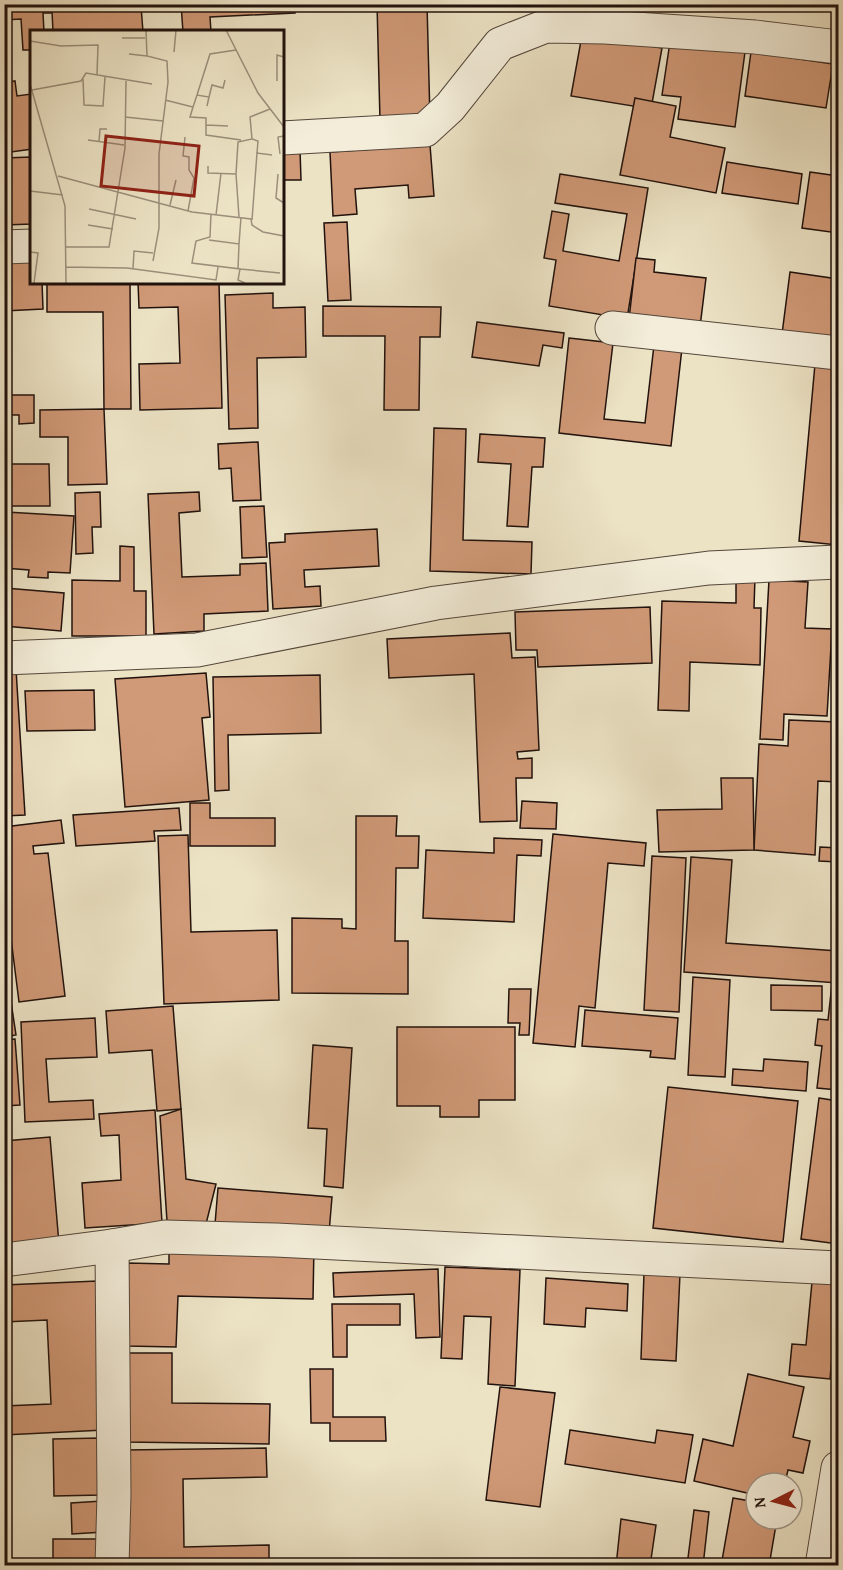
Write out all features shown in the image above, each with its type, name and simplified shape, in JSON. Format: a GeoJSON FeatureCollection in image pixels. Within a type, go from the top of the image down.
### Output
{"type":"FeatureCollection","features":[{"type":"Feature","properties":{"kind":"street"},"geometry":{"type":"LineString","coordinates":[[284,138],[425,130],[450,107],[500,44],[546,26],[605,27],[743,37],[838,47]]}},
{"type":"Feature","properties":{"kind":"street"},"geometry":{"type":"LineString","coordinates":[[4,246],[30,246]]}},
{"type":"Feature","properties":{"kind":"street"},"geometry":{"type":"LineString","coordinates":[[612,328],[838,353]]}},
{"type":"Feature","properties":{"kind":"street"},"geometry":{"type":"LineString","coordinates":[[4,658],[197,650],[435,603],[709,568],[838,562]]}},
{"type":"Feature","properties":{"kind":"street"},"geometry":{"type":"LineString","coordinates":[[4,1260],[165,1238],[276,1240],[838,1269]]}},
{"type":"Feature","properties":{"kind":"street"},"geometry":{"type":"LineString","coordinates":[[112,1246],[114,1483],[112,1566]]}},
{"type":"Feature","properties":{"kind":"street"},"geometry":{"type":"LineString","coordinates":[[822,1566],[838,1467]]}},
{"type":"Feature","properties":{"kind":"building"},"geometry":{"type":"Polygon","coordinates":[[[4,4],[51,4],[52,13],[43,13],[44,30],[30,30],[30,50],[23,50],[21,19],[4,20],[4,4]]]}},
{"type":"Feature","properties":{"kind":"building"},"geometry":{"type":"Polygon","coordinates":[[[181,4],[295,4],[295,13],[210,17],[211,30],[183,30],[181,4]]]}},
{"type":"Feature","properties":{"kind":"building"},"geometry":{"type":"Polygon","coordinates":[[[377,4],[427,4],[430,119],[380,120],[377,4]]]}},
{"type":"Feature","properties":{"kind":"building"},"geometry":{"type":"Polygon","coordinates":[[[563,4],[642,4],[643,15],[563,20],[563,4]]]}},
{"type":"Feature","properties":{"kind":"building"},"geometry":{"type":"Polygon","coordinates":[[[141,6],[143,30],[53,30],[52,11],[141,6]]]}},
{"type":"Feature","properties":{"kind":"building"},"geometry":{"type":"Polygon","coordinates":[[[582,35],[662,48],[651,109],[571,96],[582,35]]]}},
{"type":"Feature","properties":{"kind":"building"},"geometry":{"type":"Polygon","coordinates":[[[670,42],[745,52],[735,127],[678,119],[681,97],[662,95],[670,42]]]}},
{"type":"Feature","properties":{"kind":"building"},"geometry":{"type":"Polygon","coordinates":[[[751,52],[833,64],[826,108],[745,96],[751,52]]]}},
{"type":"Feature","properties":{"kind":"building"},"geometry":{"type":"Polygon","coordinates":[[[15,81],[17,96],[30,94],[30,149],[4,153],[4,83],[15,81]]]}},
{"type":"Feature","properties":{"kind":"building"},"geometry":{"type":"Polygon","coordinates":[[[635,98],[676,106],[670,137],[725,148],[716,193],[620,175],[635,98]]]}},
{"type":"Feature","properties":{"kind":"building"},"geometry":{"type":"Polygon","coordinates":[[[430,145],[434,196],[409,198],[408,185],[355,189],[357,214],[333,216],[330,152],[430,145]]]}},
{"type":"Feature","properties":{"kind":"building"},"geometry":{"type":"Polygon","coordinates":[[[284,150],[300,150],[301,180],[284,180],[284,150]]]}},
{"type":"Feature","properties":{"kind":"building"},"geometry":{"type":"Polygon","coordinates":[[[30,157],[30,224],[4,225],[4,158],[30,157]]]}},
{"type":"Feature","properties":{"kind":"building"},"geometry":{"type":"Polygon","coordinates":[[[727,162],[802,174],[798,204],[722,193],[727,162]]]}},
{"type":"Feature","properties":{"kind":"building"},"geometry":{"type":"Polygon","coordinates":[[[810,172],[838,176],[838,233],[802,228],[810,172]]]}},
{"type":"Feature","properties":{"kind":"building"},"geometry":{"type":"Polygon","coordinates":[[[560,174],[648,188],[627,319],[549,306],[556,260],[544,258],[552,211],[569,214],[563,251],[619,261],[627,214],[555,203],[560,174]]]}},
{"type":"Feature","properties":{"kind":"building"},"geometry":{"type":"Polygon","coordinates":[[[347,222],[351,300],[328,301],[324,223],[347,222]]]}},
{"type":"Feature","properties":{"kind":"building"},"geometry":{"type":"Polygon","coordinates":[[[30,254],[30,284],[42,284],[43,309],[4,311],[4,256],[30,254]]]}},
{"type":"Feature","properties":{"kind":"building"},"geometry":{"type":"Polygon","coordinates":[[[636,258],[655,260],[654,272],[706,278],[700,327],[629,319],[636,258]]]}},
{"type":"Feature","properties":{"kind":"building"},"geometry":{"type":"Polygon","coordinates":[[[790,272],[838,279],[838,342],[782,334],[790,272]]]}},
{"type":"Feature","properties":{"kind":"building"},"geometry":{"type":"Polygon","coordinates":[[[47,284],[130,284],[131,409],[104,409],[103,312],[47,312],[47,284]]]}},
{"type":"Feature","properties":{"kind":"building"},"geometry":{"type":"Polygon","coordinates":[[[138,284],[219,284],[222,408],[140,410],[139,364],[180,363],[178,307],[139,308],[138,284]]]}},
{"type":"Feature","properties":{"kind":"building"},"geometry":{"type":"Polygon","coordinates":[[[273,293],[273,308],[305,307],[306,357],[257,358],[258,428],[229,429],[225,295],[273,293]]]}},
{"type":"Feature","properties":{"kind":"building"},"geometry":{"type":"Polygon","coordinates":[[[323,306],[441,307],[440,337],[420,337],[419,410],[384,410],[385,336],[323,336],[323,306]]]}},
{"type":"Feature","properties":{"kind":"building"},"geometry":{"type":"Polygon","coordinates":[[[477,322],[564,333],[562,348],[543,345],[539,366],[472,357],[477,322]]]}},
{"type":"Feature","properties":{"kind":"building"},"geometry":{"type":"Polygon","coordinates":[[[569,338],[613,343],[604,419],[645,423],[654,345],[682,348],[671,446],[559,433],[569,338]]]}},
{"type":"Feature","properties":{"kind":"building"},"geometry":{"type":"Polygon","coordinates":[[[815,364],[838,367],[835,439],[838,439],[838,470],[834,470],[832,494],[838,495],[838,545],[799,541],[815,364]]]}},
{"type":"Feature","properties":{"kind":"building"},"geometry":{"type":"Polygon","coordinates":[[[4,395],[34,395],[34,423],[19,424],[19,415],[4,415],[4,395]]]}},
{"type":"Feature","properties":{"kind":"building"},"geometry":{"type":"Polygon","coordinates":[[[104,409],[107,484],[68,485],[68,437],[40,437],[40,410],[104,409]]]}},
{"type":"Feature","properties":{"kind":"building"},"geometry":{"type":"Polygon","coordinates":[[[434,428],[466,429],[463,540],[532,542],[531,574],[430,571],[434,428]]]}},
{"type":"Feature","properties":{"kind":"building"},"geometry":{"type":"Polygon","coordinates":[[[480,434],[545,438],[543,467],[532,467],[528,527],[507,526],[511,464],[478,462],[480,434]]]}},
{"type":"Feature","properties":{"kind":"building"},"geometry":{"type":"Polygon","coordinates":[[[258,442],[261,500],[233,501],[231,468],[219,469],[218,444],[258,442]]]}},
{"type":"Feature","properties":{"kind":"building"},"geometry":{"type":"Polygon","coordinates":[[[4,464],[49,464],[50,506],[4,506],[4,464]]]}},
{"type":"Feature","properties":{"kind":"building"},"geometry":{"type":"Polygon","coordinates":[[[100,492],[101,527],[92,527],[93,553],[76,554],[75,493],[100,492]]]}},
{"type":"Feature","properties":{"kind":"building"},"geometry":{"type":"Polygon","coordinates":[[[199,492],[200,511],[179,513],[182,577],[240,575],[240,564],[266,563],[268,611],[204,614],[204,631],[154,634],[148,494],[199,492]]]}},
{"type":"Feature","properties":{"kind":"building"},"geometry":{"type":"Polygon","coordinates":[[[264,506],[267,557],[242,558],[240,507],[264,506]]]}},
{"type":"Feature","properties":{"kind":"building"},"geometry":{"type":"Polygon","coordinates":[[[6,512],[74,516],[70,573],[48,572],[48,578],[28,577],[29,570],[4,568],[6,512]]]}},
{"type":"Feature","properties":{"kind":"building"},"geometry":{"type":"Polygon","coordinates":[[[377,529],[379,566],[304,570],[305,587],[320,586],[321,606],[273,609],[269,543],[285,542],[285,534],[377,529]]]}},
{"type":"Feature","properties":{"kind":"building"},"geometry":{"type":"Polygon","coordinates":[[[120,546],[134,547],[134,591],[146,591],[146,636],[72,636],[72,580],[120,581],[120,546]]]}},
{"type":"Feature","properties":{"kind":"building"},"geometry":{"type":"Polygon","coordinates":[[[736,577],[755,577],[754,608],[761,608],[760,665],[690,662],[689,711],[658,710],[662,601],[736,603],[736,577]]]}},
{"type":"Feature","properties":{"kind":"building"},"geometry":{"type":"Polygon","coordinates":[[[769,580],[808,582],[805,628],[832,629],[827,716],[784,714],[783,740],[760,739],[769,580]]]}},
{"type":"Feature","properties":{"kind":"building"},"geometry":{"type":"Polygon","coordinates":[[[5,588],[64,593],[61,631],[4,626],[5,588]]]}},
{"type":"Feature","properties":{"kind":"building"},"geometry":{"type":"Polygon","coordinates":[[[650,607],[652,663],[538,667],[537,650],[516,650],[515,612],[650,607]]]}},
{"type":"Feature","properties":{"kind":"building"},"geometry":{"type":"Polygon","coordinates":[[[510,633],[512,658],[535,657],[539,750],[517,752],[518,759],[532,758],[532,778],[516,778],[517,821],[480,822],[474,674],[389,678],[387,639],[510,633]]]}},
{"type":"Feature","properties":{"kind":"building"},"geometry":{"type":"Polygon","coordinates":[[[16,669],[25,815],[4,816],[4,670],[16,669]]]}},
{"type":"Feature","properties":{"kind":"building"},"geometry":{"type":"Polygon","coordinates":[[[206,673],[210,717],[202,718],[209,800],[125,807],[115,679],[206,673]]]}},
{"type":"Feature","properties":{"kind":"building"},"geometry":{"type":"Polygon","coordinates":[[[320,675],[321,733],[228,735],[229,790],[215,791],[213,677],[320,675]]]}},
{"type":"Feature","properties":{"kind":"building"},"geometry":{"type":"Polygon","coordinates":[[[94,690],[95,730],[27,731],[25,691],[94,690]]]}},
{"type":"Feature","properties":{"kind":"building"},"geometry":{"type":"Polygon","coordinates":[[[789,720],[838,722],[838,782],[818,781],[815,855],[754,850],[759,744],[788,746],[789,720]]]}},
{"type":"Feature","properties":{"kind":"building"},"geometry":{"type":"Polygon","coordinates":[[[721,778],[753,778],[754,850],[659,852],[657,810],[722,809],[721,778]]]}},
{"type":"Feature","properties":{"kind":"building"},"geometry":{"type":"Polygon","coordinates":[[[522,801],[557,803],[556,829],[520,828],[522,801]]]}},
{"type":"Feature","properties":{"kind":"building"},"geometry":{"type":"Polygon","coordinates":[[[190,803],[210,803],[210,818],[275,818],[275,846],[190,846],[190,803]]]}},
{"type":"Feature","properties":{"kind":"building"},"geometry":{"type":"Polygon","coordinates":[[[179,808],[181,830],[154,831],[155,841],[76,846],[73,815],[179,808]]]}},
{"type":"Feature","properties":{"kind":"building"},"geometry":{"type":"Polygon","coordinates":[[[356,816],[397,816],[396,836],[419,836],[418,868],[396,868],[395,941],[408,941],[408,994],[292,993],[292,918],[342,919],[342,928],[356,929],[356,816]]]}},
{"type":"Feature","properties":{"kind":"building"},"geometry":{"type":"Polygon","coordinates":[[[61,820],[64,843],[33,846],[34,854],[48,853],[65,996],[19,1002],[4,883],[4,827],[61,820]]]}},
{"type":"Feature","properties":{"kind":"building"},"geometry":{"type":"Polygon","coordinates":[[[553,834],[646,843],[644,866],[608,863],[595,1008],[579,1006],[575,1047],[533,1043],[553,834]]]}},
{"type":"Feature","properties":{"kind":"building"},"geometry":{"type":"Polygon","coordinates":[[[188,835],[191,932],[277,930],[279,1000],[164,1004],[158,836],[188,835]]]}},
{"type":"Feature","properties":{"kind":"building"},"geometry":{"type":"Polygon","coordinates":[[[494,838],[542,840],[541,856],[517,855],[514,922],[423,918],[426,850],[494,853],[494,838]]]}},
{"type":"Feature","properties":{"kind":"building"},"geometry":{"type":"Polygon","coordinates":[[[820,847],[838,848],[838,862],[819,861],[820,847]]]}},
{"type":"Feature","properties":{"kind":"building"},"geometry":{"type":"Polygon","coordinates":[[[652,856],[686,858],[679,1012],[644,1010],[652,856]]]}},
{"type":"Feature","properties":{"kind":"building"},"geometry":{"type":"Polygon","coordinates":[[[691,857],[732,860],[726,943],[838,951],[838,983],[684,972],[691,857]]]}},
{"type":"Feature","properties":{"kind":"building"},"geometry":{"type":"Polygon","coordinates":[[[4,955],[16,1035],[4,1037],[4,955]]]}},
{"type":"Feature","properties":{"kind":"building"},"geometry":{"type":"Polygon","coordinates":[[[693,977],[730,980],[725,1077],[688,1075],[693,977]]]}},
{"type":"Feature","properties":{"kind":"building"},"geometry":{"type":"Polygon","coordinates":[[[832,984],[838,984],[838,1090],[817,1088],[822,1046],[815,1045],[818,1019],[828,1020],[832,984]]]}},
{"type":"Feature","properties":{"kind":"building"},"geometry":{"type":"Polygon","coordinates":[[[771,985],[822,986],[822,1011],[771,1010],[771,985]]]}},
{"type":"Feature","properties":{"kind":"building"},"geometry":{"type":"Polygon","coordinates":[[[509,989],[531,989],[529,1035],[519,1035],[520,1023],[508,1023],[509,989]]]}},
{"type":"Feature","properties":{"kind":"building"},"geometry":{"type":"Polygon","coordinates":[[[173,1006],[181,1109],[157,1111],[152,1050],[109,1053],[106,1011],[173,1006]]]}},
{"type":"Feature","properties":{"kind":"building"},"geometry":{"type":"Polygon","coordinates":[[[585,1010],[678,1018],[675,1059],[650,1057],[651,1051],[582,1046],[585,1010]]]}},
{"type":"Feature","properties":{"kind":"building"},"geometry":{"type":"Polygon","coordinates":[[[95,1018],[97,1057],[46,1059],[49,1102],[93,1100],[94,1119],[25,1122],[21,1022],[95,1018]]]}},
{"type":"Feature","properties":{"kind":"building"},"geometry":{"type":"Polygon","coordinates":[[[397,1027],[515,1027],[515,1100],[479,1100],[479,1117],[440,1117],[440,1106],[397,1106],[397,1027]]]}},
{"type":"Feature","properties":{"kind":"building"},"geometry":{"type":"Polygon","coordinates":[[[15,1039],[20,1105],[4,1106],[4,1040],[15,1039]]]}},
{"type":"Feature","properties":{"kind":"building"},"geometry":{"type":"Polygon","coordinates":[[[313,1045],[352,1048],[343,1188],[324,1186],[327,1129],[308,1128],[313,1045]]]}},
{"type":"Feature","properties":{"kind":"building"},"geometry":{"type":"Polygon","coordinates":[[[764,1059],[808,1062],[806,1091],[732,1085],[733,1069],[763,1071],[764,1059]]]}},
{"type":"Feature","properties":{"kind":"building"},"geometry":{"type":"Polygon","coordinates":[[[668,1087],[798,1101],[783,1242],[653,1228],[668,1087]]]}},
{"type":"Feature","properties":{"kind":"building"},"geometry":{"type":"Polygon","coordinates":[[[819,1098],[838,1101],[838,1244],[801,1239],[819,1098]]]}},
{"type":"Feature","properties":{"kind":"building"},"geometry":{"type":"Polygon","coordinates":[[[181,1109],[186,1179],[216,1184],[206,1224],[167,1221],[160,1116],[181,1109]]]}},
{"type":"Feature","properties":{"kind":"building"},"geometry":{"type":"Polygon","coordinates":[[[155,1110],[162,1223],[85,1228],[82,1183],[121,1180],[119,1135],[101,1136],[99,1114],[155,1110]]]}},
{"type":"Feature","properties":{"kind":"building"},"geometry":{"type":"Polygon","coordinates":[[[50,1137],[59,1244],[4,1249],[4,1141],[50,1137]]]}},
{"type":"Feature","properties":{"kind":"building"},"geometry":{"type":"Polygon","coordinates":[[[218,1188],[332,1197],[329,1233],[215,1224],[218,1188]]]}},
{"type":"Feature","properties":{"kind":"building"},"geometry":{"type":"Polygon","coordinates":[[[169,1242],[314,1246],[313,1299],[178,1296],[176,1347],[126,1346],[128,1263],[169,1264],[169,1242]]]}},
{"type":"Feature","properties":{"kind":"building"},"geometry":{"type":"Polygon","coordinates":[[[445,1267],[520,1270],[515,1386],[488,1384],[491,1317],[464,1316],[462,1359],[441,1358],[445,1267]]]}},
{"type":"Feature","properties":{"kind":"building"},"geometry":{"type":"Polygon","coordinates":[[[438,1269],[440,1337],[416,1338],[414,1294],[334,1297],[333,1273],[438,1269]]]}},
{"type":"Feature","properties":{"kind":"building"},"geometry":{"type":"Polygon","coordinates":[[[644,1273],[680,1274],[676,1361],[641,1359],[644,1273]]]}},
{"type":"Feature","properties":{"kind":"building"},"geometry":{"type":"Polygon","coordinates":[[[546,1278],[628,1284],[627,1311],[586,1308],[585,1327],[544,1324],[546,1278]]]}},
{"type":"Feature","properties":{"kind":"building"},"geometry":{"type":"Polygon","coordinates":[[[97,1281],[104,1430],[4,1435],[4,1406],[51,1404],[47,1320],[4,1322],[4,1285],[97,1281]]]}},
{"type":"Feature","properties":{"kind":"building"},"geometry":{"type":"Polygon","coordinates":[[[812,1282],[838,1285],[830,1379],[789,1375],[792,1344],[806,1345],[812,1282]]]}},
{"type":"Feature","properties":{"kind":"building"},"geometry":{"type":"Polygon","coordinates":[[[332,1304],[400,1304],[400,1325],[347,1325],[347,1357],[333,1357],[332,1304]]]}},
{"type":"Feature","properties":{"kind":"building"},"geometry":{"type":"Polygon","coordinates":[[[119,1353],[172,1353],[172,1403],[270,1404],[269,1444],[124,1442],[119,1353]]]}},
{"type":"Feature","properties":{"kind":"building"},"geometry":{"type":"Polygon","coordinates":[[[310,1369],[333,1369],[333,1417],[385,1417],[386,1441],[330,1441],[330,1423],[311,1423],[310,1369]]]}},
{"type":"Feature","properties":{"kind":"building"},"geometry":{"type":"Polygon","coordinates":[[[748,1374],[804,1387],[793,1437],[810,1441],[803,1471],[744,1471],[744,1492],[694,1481],[703,1439],[733,1446],[748,1374]]]}},
{"type":"Feature","properties":{"kind":"building"},"geometry":{"type":"Polygon","coordinates":[[[500,1387],[555,1393],[540,1507],[486,1500],[500,1387]]]}},
{"type":"Feature","properties":{"kind":"building"},"geometry":{"type":"Polygon","coordinates":[[[570,1430],[655,1443],[657,1430],[693,1435],[685,1483],[565,1464],[570,1430]]]}},
{"type":"Feature","properties":{"kind":"building"},"geometry":{"type":"Polygon","coordinates":[[[100,1438],[102,1495],[54,1496],[53,1439],[100,1438]]]}},
{"type":"Feature","properties":{"kind":"building"},"geometry":{"type":"Polygon","coordinates":[[[266,1448],[267,1477],[183,1479],[184,1547],[269,1545],[269,1566],[127,1566],[125,1450],[266,1448]]]}},
{"type":"Feature","properties":{"kind":"building"},"geometry":{"type":"Polygon","coordinates":[[[733,1498],[744,1500],[744,1531],[775,1531],[769,1566],[721,1566],[733,1498]]]}},
{"type":"Feature","properties":{"kind":"building"},"geometry":{"type":"Polygon","coordinates":[[[102,1501],[104,1532],[72,1534],[71,1503],[102,1501]]]}},
{"type":"Feature","properties":{"kind":"building"},"geometry":{"type":"Polygon","coordinates":[[[694,1510],[709,1512],[703,1566],[687,1566],[694,1510]]]}},
{"type":"Feature","properties":{"kind":"building"},"geometry":{"type":"Polygon","coordinates":[[[621,1519],[656,1525],[650,1566],[616,1566],[621,1519]]]}},
{"type":"Feature","properties":{"kind":"building"},"geometry":{"type":"Polygon","coordinates":[[[53,1539],[102,1539],[103,1566],[53,1566],[53,1539]]]}}]}
